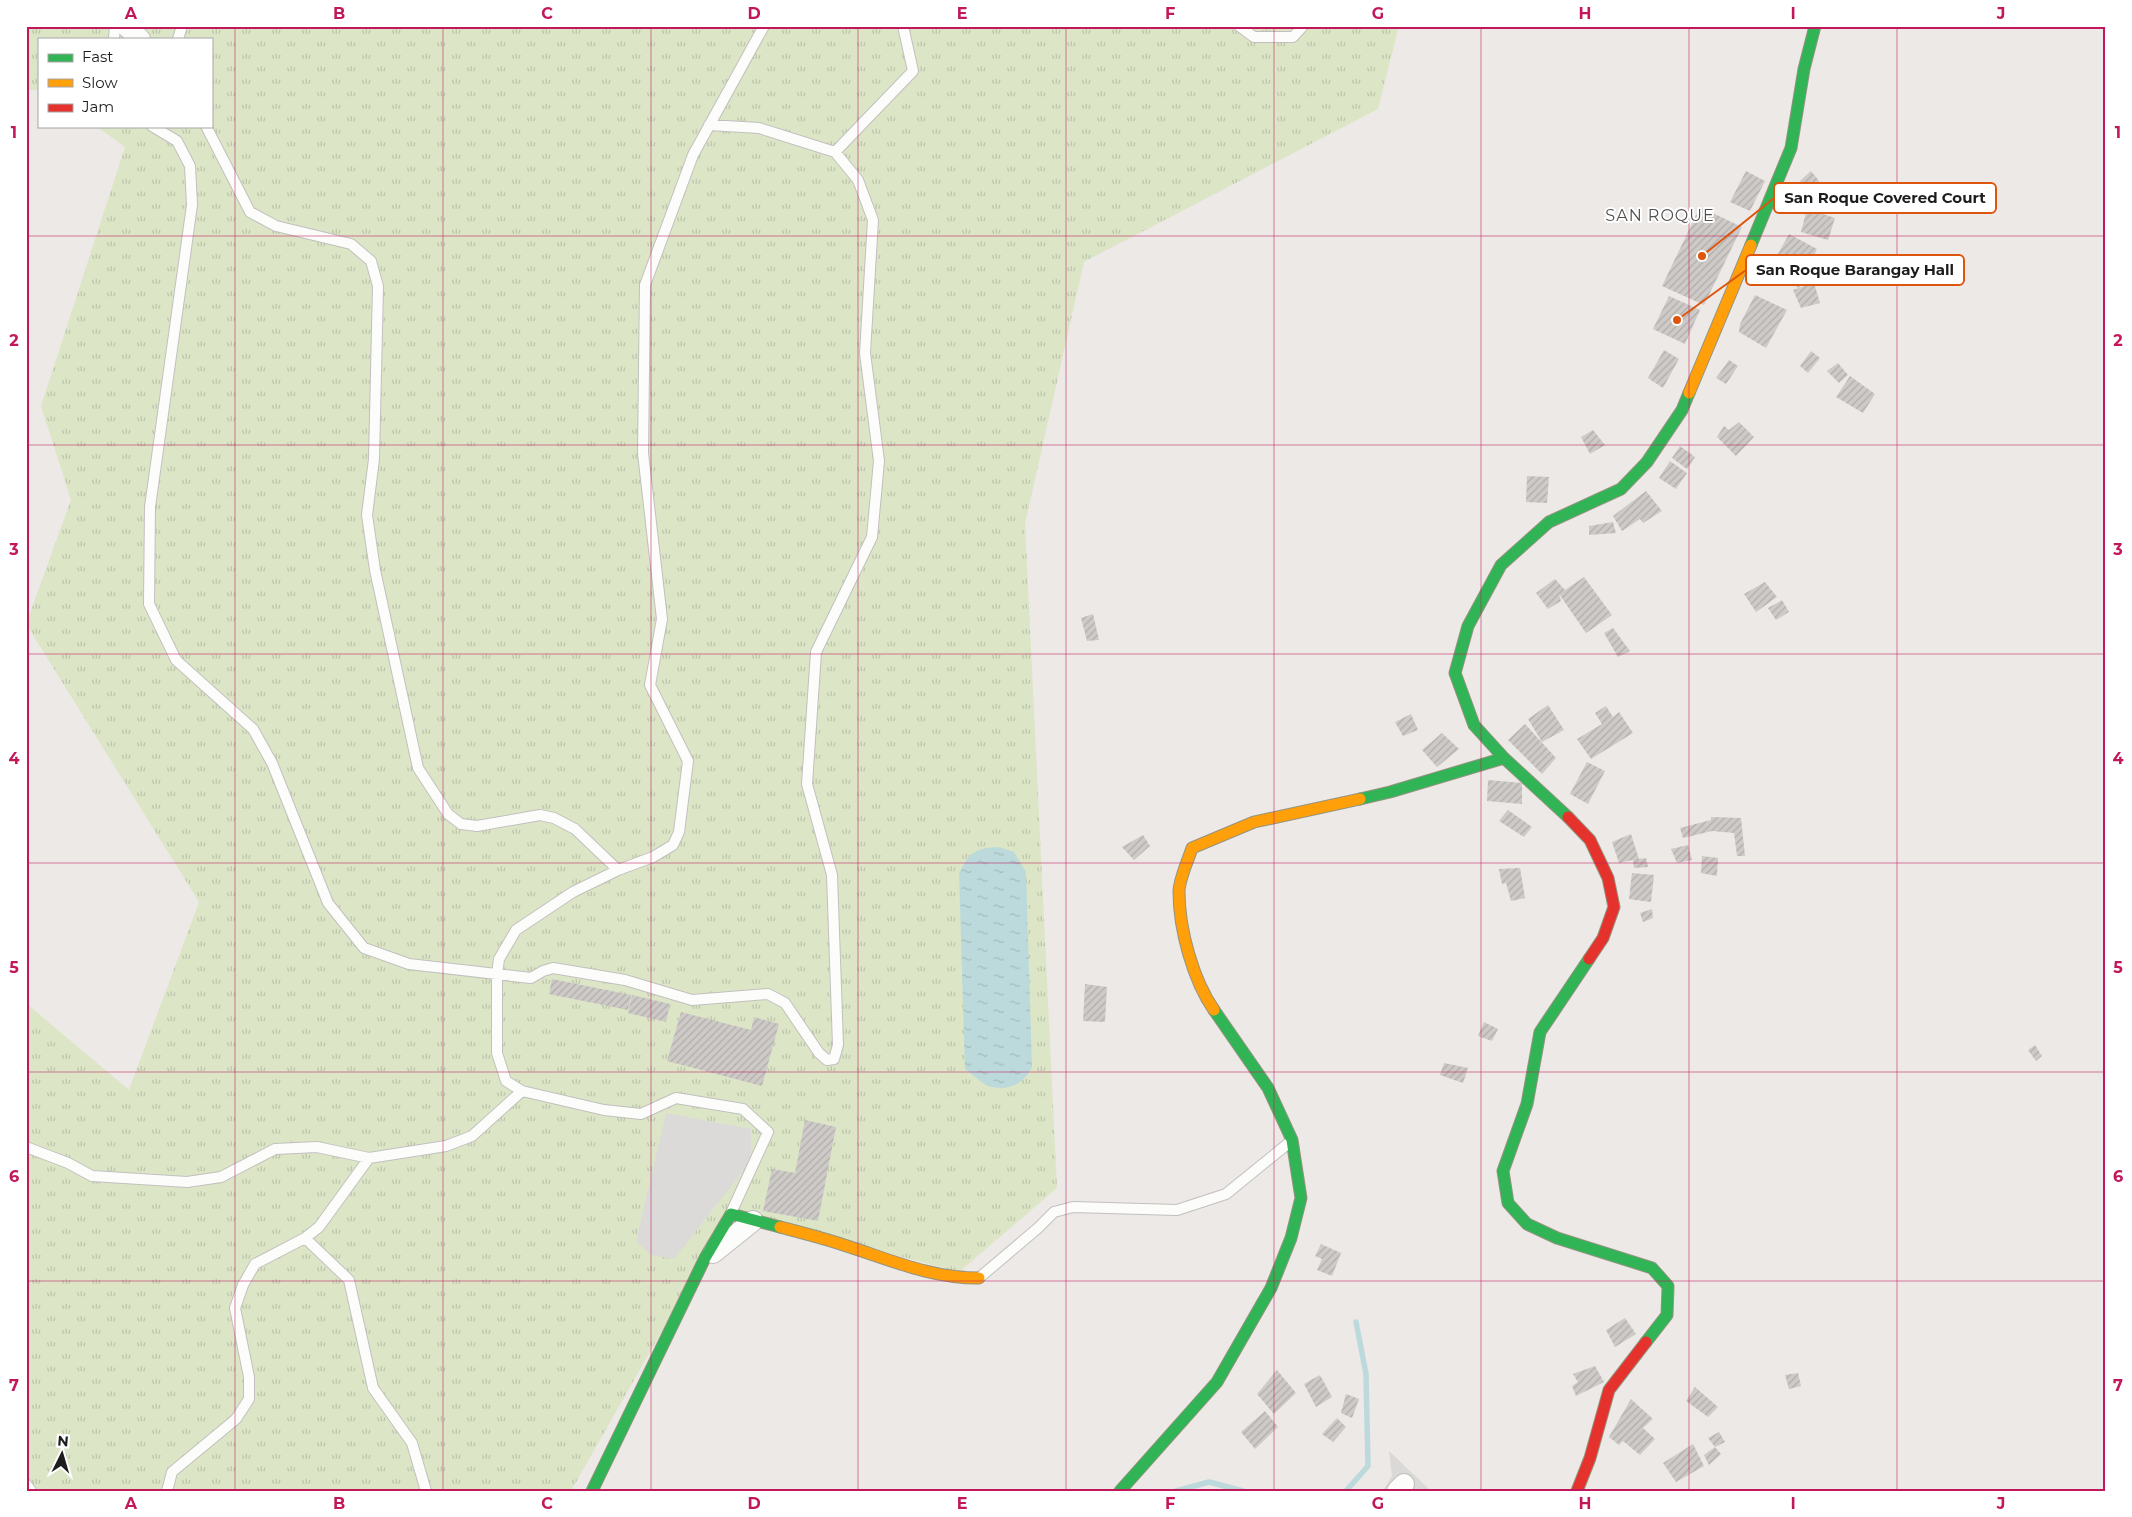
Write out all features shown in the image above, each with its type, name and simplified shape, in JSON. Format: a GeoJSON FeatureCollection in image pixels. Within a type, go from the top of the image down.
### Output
{"type":"FeatureCollection","features":[{"type":"Feature","properties":{"kind":"street"},"geometry":{"type":"LineString","coordinates":[[126,26],[139,38]]}},
{"type":"Feature","properties":{"kind":"street"},"geometry":{"type":"LineString","coordinates":[[1578,1491],[1590,1458],[1609,1390],[1667,1315],[1668,1286],[1652,1268],[1558,1238],[1527,1224],[1508,1203],[1503,1172],[1527,1104],[1540,1032],[1603,938],[1614,907],[1608,878],[1590,840],[1550,798],[1504,758],[1474,725],[1455,673],[1468,626],[1501,564],[1549,522],[1622,489],[1647,462],[1682,410],[1791,148],[1804,69],[1815,26]]}},
{"type":"Feature","properties":{"kind":"street"},"geometry":{"type":"LineString","coordinates":[[1120,1491],[1217,1382],[1270,1288],[1291,1238],[1301,1198],[1292,1140],[1268,1088],[1204,996],[1187,948],[1179,891],[1192,848],[1254,822],[1390,792],[1504,758]]}},
{"type":"Feature","properties":{"kind":"street"},"geometry":{"type":"LineString","coordinates":[[592,1491],[706,1258],[731,1214],[835,1243],[934,1275],[958,1279],[979,1278]]}},
{"type":"Feature","properties":{"kind":"street"},"geometry":{"type":"LineString","coordinates":[[706,1258],[753,1221]]}},
{"type":"Feature","properties":{"kind":"lane"},"geometry":{"type":"LineString","coordinates":[[178,38],[182,26]]}},
{"type":"Feature","properties":{"kind":"lane"},"geometry":{"type":"LineString","coordinates":[[731,1214],[768,1132],[743,1109],[676,1098],[640,1114],[604,1110],[522,1090],[506,1081],[497,1053],[497,974],[499,959],[516,930],[573,892],[618,870],[653,857],[673,845],[679,832],[688,761],[650,685],[662,619],[643,453],[645,285],[693,155],[764,26]]}},
{"type":"Feature","properties":{"kind":"lane"},"geometry":{"type":"LineString","coordinates":[[835,152],[913,71],[903,26]]}},
{"type":"Feature","properties":{"kind":"lane"},"geometry":{"type":"LineString","coordinates":[[1239,26],[1254,37],[1293,37],[1304,26]]}},
{"type":"Feature","properties":{"kind":"lane"},"geometry":{"type":"LineString","coordinates":[[155,128],[177,141],[190,166],[192,205],[150,507],[149,604],[176,660],[253,729],[272,762],[328,903],[364,948],[409,964],[531,978],[543,970],[553,968],[625,980],[692,1000],[768,994],[785,1003],[819,1053],[827,1060],[834,1059],[838,1045],[832,875],[806,784],[816,652],[872,537],[879,461],[865,353],[873,220],[858,180],[835,152],[758,128],[709,125]]}},
{"type":"Feature","properties":{"kind":"lane"},"geometry":{"type":"LineString","coordinates":[[207,128],[250,212],[276,226],[351,244],[371,261],[378,286],[374,460],[367,515],[376,580],[418,768],[448,814],[461,824],[476,826],[540,815],[554,818],[575,828],[618,870]]}},
{"type":"Feature","properties":{"kind":"lane"},"geometry":{"type":"LineString","coordinates":[[26,1147],[68,1163],[92,1176],[187,1182],[221,1176],[275,1150],[316,1147],[369,1158],[446,1146],[472,1136],[522,1090]]}},
{"type":"Feature","properties":{"kind":"lane"},"geometry":{"type":"LineString","coordinates":[[979,1278],[1054,1212],[1073,1207],[1177,1210],[1226,1194],[1292,1140]]}},
{"type":"Feature","properties":{"kind":"lane"},"geometry":{"type":"LineString","coordinates":[[167,1491],[172,1472],[236,1419],[249,1399],[249,1378],[235,1308],[243,1285],[255,1264],[305,1238],[319,1227],[369,1158]]}},
{"type":"Feature","properties":{"kind":"lane"},"geometry":{"type":"LineString","coordinates":[[305,1238],[349,1280],[373,1388],[412,1443],[426,1491]]}},
{"type":"Feature","properties":{"kind":"lane"},"geometry":{"type":"LineString","coordinates":[[26,1484],[31,1491]]}},
{"type":"Feature","properties":{"kind":"shaded area"},"geometry":{"type":"Polygon","coordinates":[[[666,1113],[751,1129],[751,1161],[674,1259],[651,1255],[636,1241],[666,1113]]]}},
{"type":"Feature","properties":{"kind":"shaded area"},"geometry":{"type":"Polygon","coordinates":[[[1389,1451],[1431,1491],[1383,1491],[1392,1476],[1389,1451]]]}},
{"type":"Feature","properties":{"kind":"green space"},"geometry":{"type":"Polygon","coordinates":[[[26,26],[1399,26],[1378,109],[1084,262],[1025,524],[1057,1188],[959,1272],[730,1211],[571,1491],[26,1491],[26,1003],[129,1090],[199,902],[26,624],[71,500],[41,406],[125,147],[99,128],[212,128],[212,38],[38,38],[38,90],[26,90],[26,26]]]}},
{"type":"Feature","properties":{"kind":"water"},"geometry":{"type":"Polygon","coordinates":[[[999,847],[1014,852],[1026,872],[1032,1067],[1020,1082],[1009,1087],[995,1088],[979,1081],[965,1069],[959,874],[966,861],[978,850],[999,847]]]}},
{"type":"Feature","properties":{"kind":"building"},"geometry":{"type":"Polygon","coordinates":[[[1746,171],[1765,181],[1750,211],[1730,202],[1746,171]]]}},
{"type":"Feature","properties":{"kind":"building"},"geometry":{"type":"Polygon","coordinates":[[[1811,171],[1819,181],[1809,191],[1800,181],[1811,171]]]}},
{"type":"Feature","properties":{"kind":"building"},"geometry":{"type":"Polygon","coordinates":[[[1700,207],[1742,227],[1704,305],[1662,286],[1700,207]]]}},
{"type":"Feature","properties":{"kind":"building"},"geometry":{"type":"Polygon","coordinates":[[[1807,209],[1835,218],[1828,240],[1801,232],[1807,209]]]}},
{"type":"Feature","properties":{"kind":"building"},"geometry":{"type":"Polygon","coordinates":[[[1789,234],[1817,249],[1799,288],[1768,272],[1789,234]]]}},
{"type":"Feature","properties":{"kind":"building"},"geometry":{"type":"Polygon","coordinates":[[[1814,283],[1820,303],[1801,308],[1793,290],[1814,283]]]}},
{"type":"Feature","properties":{"kind":"building"},"geometry":{"type":"Polygon","coordinates":[[[1755,295],[1787,310],[1766,348],[1739,332],[1740,324],[1755,295]]]}},
{"type":"Feature","properties":{"kind":"building"},"geometry":{"type":"Polygon","coordinates":[[[1669,296],[1700,310],[1685,344],[1653,329],[1669,296]]]}},
{"type":"Feature","properties":{"kind":"building"},"geometry":{"type":"Polygon","coordinates":[[[1664,350],[1679,359],[1663,388],[1648,378],[1664,350]]]}},
{"type":"Feature","properties":{"kind":"building"},"geometry":{"type":"Polygon","coordinates":[[[1811,351],[1820,358],[1808,373],[1800,366],[1811,351]]]}},
{"type":"Feature","properties":{"kind":"building"},"geometry":{"type":"Polygon","coordinates":[[[1729,360],[1738,366],[1726,384],[1716,378],[1729,360]]]}},
{"type":"Feature","properties":{"kind":"building"},"geometry":{"type":"Polygon","coordinates":[[[1838,363],[1848,375],[1839,383],[1827,371],[1838,363]]]}},
{"type":"Feature","properties":{"kind":"building"},"geometry":{"type":"Polygon","coordinates":[[[1850,376],[1875,394],[1863,413],[1836,397],[1850,376]]]}},
{"type":"Feature","properties":{"kind":"building"},"geometry":{"type":"Polygon","coordinates":[[[1739,422],[1754,437],[1736,456],[1717,437],[1724,426],[1729,430],[1739,422]]]}},
{"type":"Feature","properties":{"kind":"building"},"geometry":{"type":"Polygon","coordinates":[[[1593,430],[1605,445],[1590,454],[1581,437],[1593,430]]]}},
{"type":"Feature","properties":{"kind":"building"},"geometry":{"type":"Polygon","coordinates":[[[1680,446],[1695,457],[1687,469],[1672,458],[1680,446]]]}},
{"type":"Feature","properties":{"kind":"building"},"geometry":{"type":"Polygon","coordinates":[[[1670,461],[1687,473],[1676,489],[1659,478],[1670,461]]]}},
{"type":"Feature","properties":{"kind":"building"},"geometry":{"type":"Polygon","coordinates":[[[1527,476],[1549,477],[1547,503],[1526,502],[1527,476]]]}},
{"type":"Feature","properties":{"kind":"building"},"geometry":{"type":"Polygon","coordinates":[[[1646,491],[1662,511],[1643,523],[1640,519],[1622,531],[1613,516],[1646,491]]]}},
{"type":"Feature","properties":{"kind":"building"},"geometry":{"type":"Polygon","coordinates":[[[1613,522],[1616,533],[1589,535],[1589,526],[1613,522]]]}},
{"type":"Feature","properties":{"kind":"building"},"geometry":{"type":"Polygon","coordinates":[[[1584,577],[1612,615],[1586,633],[1559,594],[1561,601],[1548,609],[1536,593],[1555,579],[1565,590],[1584,577]]]}},
{"type":"Feature","properties":{"kind":"building"},"geometry":{"type":"Polygon","coordinates":[[[1765,582],[1777,597],[1756,612],[1744,594],[1765,582]]]}},
{"type":"Feature","properties":{"kind":"building"},"geometry":{"type":"Polygon","coordinates":[[[1782,600],[1789,612],[1776,620],[1768,608],[1782,600]]]}},
{"type":"Feature","properties":{"kind":"building"},"geometry":{"type":"Polygon","coordinates":[[[1093,614],[1099,640],[1087,641],[1081,618],[1093,614]]]}},
{"type":"Feature","properties":{"kind":"building"},"geometry":{"type":"Polygon","coordinates":[[[1613,628],[1630,651],[1618,657],[1604,633],[1613,628]]]}},
{"type":"Feature","properties":{"kind":"building"},"geometry":{"type":"Polygon","coordinates":[[[1548,705],[1564,730],[1542,742],[1528,719],[1548,705]]]}},
{"type":"Feature","properties":{"kind":"building"},"geometry":{"type":"Polygon","coordinates":[[[1606,706],[1613,717],[1619,712],[1633,733],[1591,759],[1577,739],[1602,724],[1595,713],[1606,706]]]}},
{"type":"Feature","properties":{"kind":"building"},"geometry":{"type":"Polygon","coordinates":[[[1411,714],[1418,730],[1403,736],[1395,722],[1411,714]]]}},
{"type":"Feature","properties":{"kind":"building"},"geometry":{"type":"Polygon","coordinates":[[[1525,724],[1556,758],[1542,774],[1508,740],[1525,724]]]}},
{"type":"Feature","properties":{"kind":"building"},"geometry":{"type":"Polygon","coordinates":[[[1442,733],[1459,749],[1437,767],[1422,750],[1442,733]]]}},
{"type":"Feature","properties":{"kind":"building"},"geometry":{"type":"Polygon","coordinates":[[[1587,762],[1605,771],[1588,804],[1570,794],[1587,762]]]}},
{"type":"Feature","properties":{"kind":"building"},"geometry":{"type":"Polygon","coordinates":[[[1488,780],[1522,783],[1522,804],[1487,801],[1488,780]]]}},
{"type":"Feature","properties":{"kind":"building"},"geometry":{"type":"Polygon","coordinates":[[[1508,810],[1532,827],[1524,837],[1499,821],[1508,810]]]}},
{"type":"Feature","properties":{"kind":"building"},"geometry":{"type":"Polygon","coordinates":[[[1711,817],[1741,818],[1745,856],[1737,856],[1734,833],[1712,831],[1683,838],[1680,828],[1711,820],[1711,817]]]}},
{"type":"Feature","properties":{"kind":"building"},"geometry":{"type":"Polygon","coordinates":[[[1631,834],[1639,859],[1646,858],[1648,867],[1634,868],[1633,860],[1619,863],[1612,842],[1631,834]]]}},
{"type":"Feature","properties":{"kind":"building"},"geometry":{"type":"Polygon","coordinates":[[[1143,835],[1150,846],[1134,860],[1122,847],[1143,835]]]}},
{"type":"Feature","properties":{"kind":"building"},"geometry":{"type":"Polygon","coordinates":[[[1688,845],[1692,860],[1677,863],[1671,849],[1688,845]]]}},
{"type":"Feature","properties":{"kind":"building"},"geometry":{"type":"Polygon","coordinates":[[[1702,856],[1718,858],[1717,876],[1701,873],[1702,856]]]}},
{"type":"Feature","properties":{"kind":"building"},"geometry":{"type":"Polygon","coordinates":[[[1520,868],[1525,898],[1511,901],[1506,883],[1502,884],[1499,869],[1520,868]]]}},
{"type":"Feature","properties":{"kind":"building"},"geometry":{"type":"Polygon","coordinates":[[[1632,873],[1654,875],[1651,902],[1629,899],[1632,873]]]}},
{"type":"Feature","properties":{"kind":"building"},"geometry":{"type":"Polygon","coordinates":[[[1652,909],[1653,918],[1643,922],[1640,913],[1652,909]]]}},
{"type":"Feature","properties":{"kind":"building"},"geometry":{"type":"Polygon","coordinates":[[[552,979],[631,995],[628,1010],[549,994],[552,979]]]}},
{"type":"Feature","properties":{"kind":"building"},"geometry":{"type":"Polygon","coordinates":[[[1085,984],[1107,987],[1105,1022],[1083,1021],[1085,984]]]}},
{"type":"Feature","properties":{"kind":"building"},"geometry":{"type":"Polygon","coordinates":[[[632,995],[670,1004],[666,1022],[628,1013],[632,995]]]}},
{"type":"Feature","properties":{"kind":"building"},"geometry":{"type":"Polygon","coordinates":[[[681,1012],[751,1030],[754,1017],[779,1024],[762,1086],[667,1061],[681,1012]]]}},
{"type":"Feature","properties":{"kind":"building"},"geometry":{"type":"Polygon","coordinates":[[[1484,1022],[1498,1029],[1492,1041],[1478,1036],[1484,1022]]]}},
{"type":"Feature","properties":{"kind":"building"},"geometry":{"type":"Polygon","coordinates":[[[2035,1045],[2042,1056],[2036,1061],[2028,1050],[2035,1045]]]}},
{"type":"Feature","properties":{"kind":"building"},"geometry":{"type":"Polygon","coordinates":[[[1444,1063],[1468,1068],[1463,1083],[1440,1075],[1444,1063]]]}},
{"type":"Feature","properties":{"kind":"building"},"geometry":{"type":"Polygon","coordinates":[[[805,1120],[836,1127],[818,1221],[763,1211],[772,1169],[795,1173],[805,1120]]]}},
{"type":"Feature","properties":{"kind":"building"},"geometry":{"type":"Polygon","coordinates":[[[1321,1244],[1341,1253],[1332,1276],[1317,1270],[1322,1259],[1315,1256],[1321,1244]]]}},
{"type":"Feature","properties":{"kind":"building"},"geometry":{"type":"Polygon","coordinates":[[[1625,1318],[1636,1334],[1615,1347],[1606,1330],[1625,1318]]]}},
{"type":"Feature","properties":{"kind":"building"},"geometry":{"type":"Polygon","coordinates":[[[1595,1366],[1604,1382],[1576,1396],[1572,1386],[1578,1382],[1573,1374],[1595,1366]]]}},
{"type":"Feature","properties":{"kind":"building"},"geometry":{"type":"Polygon","coordinates":[[[1277,1370],[1296,1393],[1274,1414],[1257,1394],[1277,1370]]]}},
{"type":"Feature","properties":{"kind":"building"},"geometry":{"type":"Polygon","coordinates":[[[1798,1373],[1801,1386],[1789,1389],[1785,1375],[1798,1373]]]}},
{"type":"Feature","properties":{"kind":"building"},"geometry":{"type":"Polygon","coordinates":[[[1320,1375],[1332,1397],[1316,1407],[1304,1384],[1320,1375]]]}},
{"type":"Feature","properties":{"kind":"building"},"geometry":{"type":"Polygon","coordinates":[[[1695,1387],[1718,1407],[1708,1417],[1686,1401],[1695,1387]]]}},
{"type":"Feature","properties":{"kind":"building"},"geometry":{"type":"Polygon","coordinates":[[[1346,1394],[1359,1399],[1352,1418],[1341,1413],[1346,1394]]]}},
{"type":"Feature","properties":{"kind":"building"},"geometry":{"type":"Polygon","coordinates":[[[1631,1399],[1653,1419],[1643,1428],[1655,1439],[1640,1455],[1623,1441],[1619,1445],[1609,1437],[1631,1399]]]}},
{"type":"Feature","properties":{"kind":"building"},"geometry":{"type":"Polygon","coordinates":[[[1265,1411],[1278,1427],[1255,1449],[1241,1432],[1265,1411]]]}},
{"type":"Feature","properties":{"kind":"building"},"geometry":{"type":"Polygon","coordinates":[[[1337,1418],[1346,1427],[1333,1442],[1322,1434],[1337,1418]]]}},
{"type":"Feature","properties":{"kind":"building"},"geometry":{"type":"Polygon","coordinates":[[[1719,1432],[1725,1442],[1715,1447],[1708,1438],[1719,1432]]]}},
{"type":"Feature","properties":{"kind":"building"},"geometry":{"type":"Polygon","coordinates":[[[1693,1444],[1704,1466],[1676,1482],[1663,1463],[1693,1444]]]}},
{"type":"Feature","properties":{"kind":"building"},"geometry":{"type":"Polygon","coordinates":[[[1715,1447],[1721,1454],[1709,1465],[1704,1455],[1715,1447]]]}},
{"type":"Feature","properties":{"kind":"waterway"},"geometry":{"type":"LineString","coordinates":[[1346,1491],[1368,1466],[1366,1374],[1356,1322]]}},
{"type":"Feature","properties":{"kind":"waterway"},"geometry":{"type":"LineString","coordinates":[[1176,1491],[1209,1482],[1243,1491]]}},
{"type":"Feature","properties":{"kind":"traffic: fast"},"geometry":{"type":"LineString","coordinates":[[1751,245],[1791,148],[1804,69],[1815,26]]}},
{"type":"Feature","properties":{"kind":"traffic: fast"},"geometry":{"type":"LineString","coordinates":[[1568,817],[1504,758],[1474,725],[1455,673],[1468,626],[1501,565],[1549,522],[1621,489],[1647,462],[1682,410],[1689,393]]}},
{"type":"Feature","properties":{"kind":"traffic: fast"},"geometry":{"type":"LineString","coordinates":[[1360,799],[1504,758]]}},
{"type":"Feature","properties":{"kind":"traffic: fast"},"geometry":{"type":"LineString","coordinates":[[1589,959],[1540,1032],[1527,1104],[1503,1171],[1508,1203],[1527,1224],[1557,1238],[1652,1268],[1668,1286],[1667,1315],[1646,1342]]}},
{"type":"Feature","properties":{"kind":"traffic: fast"},"geometry":{"type":"LineString","coordinates":[[1120,1491],[1217,1382],[1271,1288],[1291,1238],[1301,1198],[1292,1140],[1268,1088],[1214,1010]]}},
{"type":"Feature","properties":{"kind":"traffic: fast"},"geometry":{"type":"LineString","coordinates":[[592,1491],[705,1258],[731,1214],[780,1227]]}},
{"type":"Feature","properties":{"kind":"traffic: slow"},"geometry":{"type":"LineString","coordinates":[[1689,393],[1751,245]]}},
{"type":"Feature","properties":{"kind":"traffic: slow"},"geometry":{"type":"LineString","coordinates":[[1214,1010],[1206,998],[1194,969],[1182,922],[1179,887],[1192,848],[1254,822],[1360,799]]}},
{"type":"Feature","properties":{"kind":"traffic: slow"},"geometry":{"type":"LineString","coordinates":[[780,1227],[833,1241],[929,1272],[979,1278]]}},
{"type":"Feature","properties":{"kind":"traffic: jam"},"geometry":{"type":"LineString","coordinates":[[1568,817],[1590,840],[1608,878],[1614,907],[1603,938],[1589,959]]}},
{"type":"Feature","properties":{"kind":"traffic: jam"},"geometry":{"type":"LineString","coordinates":[[1577,1491],[1590,1458],[1609,1390],[1646,1342]]}},
{"type":"Feature","properties":{"kind":"place","name":"San Roque Covered Court"},"geometry":{"type":"Point","coordinates":[1702,256]}},
{"type":"Feature","properties":{"kind":"place","name":"San Roque Barangay Hall"},"geometry":{"type":"Point","coordinates":[1677,320]}},
{"type":"Feature","properties":{"kind":"district","name":"SAN ROQUE"},"geometry":{"type":"Point","coordinates":[1660,215]}}]}
